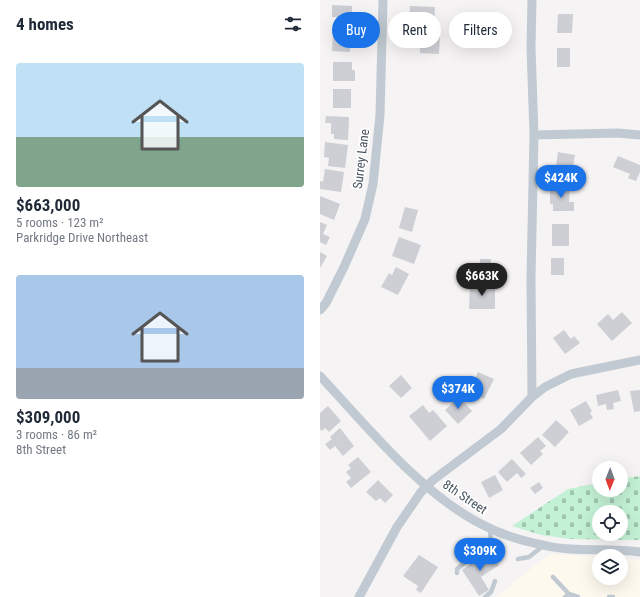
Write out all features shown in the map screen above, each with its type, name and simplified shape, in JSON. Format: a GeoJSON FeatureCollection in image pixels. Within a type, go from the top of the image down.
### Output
{"type":"FeatureCollection","features":[{"type":"Feature","properties":{"kind":"street","name":"Surrey Lane"},"geometry":{"type":"LineString","coordinates":[[320,310],[326,303],[344,267],[365,219],[373,184],[380,115],[383,0]]}},
{"type":"Feature","properties":{"kind":"street"},"geometry":{"type":"LineString","coordinates":[[532,0],[531,47],[534,135],[530,278],[532,397]]}},
{"type":"Feature","properties":{"kind":"street"},"geometry":{"type":"LineString","coordinates":[[534,135],[618,133],[640,136]]}},
{"type":"Feature","properties":{"kind":"street"},"geometry":{"type":"LineString","coordinates":[[359,597],[397,527],[427,486],[501,429],[532,397],[546,387],[571,374],[640,360]]}},
{"type":"Feature","properties":{"kind":"street","name":"8th Street"},"geometry":{"type":"LineString","coordinates":[[320,376],[427,486],[454,507],[490,528],[515,538],[544,546],[580,550],[640,552]]}},
{"type":"Feature","properties":{"kind":"lane"},"geometry":{"type":"LineString","coordinates":[[457,573],[457,569],[481,549],[491,546],[490,528]]}},
{"type":"Feature","properties":{"kind":"lane"},"geometry":{"type":"LineString","coordinates":[[518,559],[529,557],[544,546]]}},
{"type":"Feature","properties":{"kind":"lane"},"geometry":{"type":"LineString","coordinates":[[552,577],[567,595],[578,597]]}},
{"type":"Feature","properties":{"kind":"lane"},"geometry":{"type":"LineString","coordinates":[[485,597],[491,592],[495,582]]}},
{"type":"Feature","properties":{"kind":"shaded area"},"geometry":{"type":"Polygon","coordinates":[[[549,554],[592,557],[592,585],[628,585],[628,559],[640,560],[640,597],[496,597],[549,554]]]}},
{"type":"Feature","properties":{"kind":"green space"},"geometry":{"type":"Polygon","coordinates":[[[640,476],[640,540],[628,540],[628,505],[592,505],[592,539],[570,539],[541,535],[512,526],[568,489],[592,484],[592,497],[628,497],[628,478],[640,476]]]}},
{"type":"Feature","properties":{"kind":"building"},"geometry":{"type":"Polygon","coordinates":[[[332,5],[352,6],[352,12],[332,12],[332,5]]]}},
{"type":"Feature","properties":{"kind":"building"},"geometry":{"type":"Polygon","coordinates":[[[410,6],[435,7],[435,12],[410,12],[410,6]]]}},
{"type":"Feature","properties":{"kind":"building"},"geometry":{"type":"Polygon","coordinates":[[[558,14],[573,14],[572,33],[557,33],[558,14]]]}},
{"type":"Feature","properties":{"kind":"building"},"geometry":{"type":"Polygon","coordinates":[[[332,48],[350,48],[350,52],[332,51],[332,48]]]}},
{"type":"Feature","properties":{"kind":"building"},"geometry":{"type":"Polygon","coordinates":[[[420,48],[439,48],[439,54],[420,53],[420,48]]]}},
{"type":"Feature","properties":{"kind":"building"},"geometry":{"type":"Polygon","coordinates":[[[557,48],[570,48],[570,67],[557,67],[557,48]]]}},
{"type":"Feature","properties":{"kind":"building"},"geometry":{"type":"Polygon","coordinates":[[[333,62],[352,62],[352,70],[355,70],[355,81],[333,81],[333,62]]]}},
{"type":"Feature","properties":{"kind":"building"},"geometry":{"type":"Polygon","coordinates":[[[333,89],[351,89],[351,108],[333,108],[333,89]]]}},
{"type":"Feature","properties":{"kind":"building"},"geometry":{"type":"Polygon","coordinates":[[[326,116],[349,117],[348,140],[334,139],[334,134],[331,134],[331,123],[325,123],[326,116]]]}},
{"type":"Feature","properties":{"kind":"building"},"geometry":{"type":"Polygon","coordinates":[[[325,142],[348,145],[345,168],[328,166],[329,158],[324,157],[325,142]]]}},
{"type":"Feature","properties":{"kind":"building"},"geometry":{"type":"Polygon","coordinates":[[[558,152],[575,155],[571,177],[555,174],[558,152]]]}},
{"type":"Feature","properties":{"kind":"building"},"geometry":{"type":"Polygon","coordinates":[[[618,156],[640,165],[640,172],[636,181],[628,178],[630,174],[613,167],[618,156]]]}},
{"type":"Feature","properties":{"kind":"building"},"geometry":{"type":"Polygon","coordinates":[[[325,169],[344,172],[341,192],[320,189],[320,181],[323,182],[325,169]]]}},
{"type":"Feature","properties":{"kind":"building"},"geometry":{"type":"Polygon","coordinates":[[[550,186],[570,187],[569,202],[574,202],[574,211],[553,211],[553,204],[550,204],[550,186]]]}},
{"type":"Feature","properties":{"kind":"building"},"geometry":{"type":"Polygon","coordinates":[[[320,196],[340,204],[334,220],[320,214],[320,196]]]}},
{"type":"Feature","properties":{"kind":"building"},"geometry":{"type":"Polygon","coordinates":[[[405,207],[418,210],[412,232],[399,228],[405,207]]]}},
{"type":"Feature","properties":{"kind":"building"},"geometry":{"type":"Polygon","coordinates":[[[320,222],[327,225],[323,234],[330,237],[326,245],[320,242],[320,222]]]}},
{"type":"Feature","properties":{"kind":"building"},"geometry":{"type":"Polygon","coordinates":[[[552,224],[569,224],[569,246],[552,246],[552,224]]]}},
{"type":"Feature","properties":{"kind":"building"},"geometry":{"type":"Polygon","coordinates":[[[399,237],[421,245],[414,264],[392,256],[399,237]]]}},
{"type":"Feature","properties":{"kind":"building"},"geometry":{"type":"Polygon","coordinates":[[[320,252],[327,256],[320,268],[320,252]]]}},
{"type":"Feature","properties":{"kind":"building"},"geometry":{"type":"Polygon","coordinates":[[[551,258],[564,258],[564,275],[551,275],[551,258]]]}},
{"type":"Feature","properties":{"kind":"building"},"geometry":{"type":"Polygon","coordinates":[[[480,259],[491,259],[491,278],[475,279],[474,270],[480,270],[480,259]]]}},
{"type":"Feature","properties":{"kind":"building"},"geometry":{"type":"Polygon","coordinates":[[[396,267],[409,274],[398,295],[381,287],[389,273],[392,275],[396,267]]]}},
{"type":"Feature","properties":{"kind":"building"},"geometry":{"type":"Polygon","coordinates":[[[470,285],[495,285],[495,309],[469,309],[470,285]]]}},
{"type":"Feature","properties":{"kind":"building"},"geometry":{"type":"Polygon","coordinates":[[[622,312],[632,323],[612,341],[597,324],[608,314],[613,320],[622,312]]]}},
{"type":"Feature","properties":{"kind":"building"},"geometry":{"type":"Polygon","coordinates":[[[564,330],[571,339],[574,336],[580,343],[565,354],[553,338],[564,330]]]}},
{"type":"Feature","properties":{"kind":"building"},"geometry":{"type":"Polygon","coordinates":[[[478,372],[494,379],[484,399],[469,392],[478,372]]]}},
{"type":"Feature","properties":{"kind":"building"},"geometry":{"type":"Polygon","coordinates":[[[401,375],[412,388],[401,398],[389,386],[401,375]]]}},
{"type":"Feature","properties":{"kind":"building"},"geometry":{"type":"Polygon","coordinates":[[[618,390],[621,401],[613,403],[614,409],[607,410],[606,404],[598,406],[596,395],[618,390]]]}},
{"type":"Feature","properties":{"kind":"building"},"geometry":{"type":"Polygon","coordinates":[[[640,390],[640,411],[634,412],[630,391],[640,390]]]}},
{"type":"Feature","properties":{"kind":"building"},"geometry":{"type":"Polygon","coordinates":[[[459,397],[472,411],[458,424],[445,410],[459,397]]]}},
{"type":"Feature","properties":{"kind":"building"},"geometry":{"type":"Polygon","coordinates":[[[586,401],[592,411],[590,413],[593,418],[579,426],[570,410],[586,401]]]}},
{"type":"Feature","properties":{"kind":"building"},"geometry":{"type":"Polygon","coordinates":[[[423,405],[429,413],[433,410],[447,426],[430,441],[409,416],[423,405]]]}},
{"type":"Feature","properties":{"kind":"building"},"geometry":{"type":"Polygon","coordinates":[[[328,406],[341,421],[329,432],[325,428],[322,431],[320,429],[320,413],[328,406]]]}},
{"type":"Feature","properties":{"kind":"building"},"geometry":{"type":"Polygon","coordinates":[[[556,420],[569,432],[555,447],[542,435],[556,420]]]}},
{"type":"Feature","properties":{"kind":"building"},"geometry":{"type":"Polygon","coordinates":[[[340,428],[354,446],[343,456],[335,446],[330,450],[325,444],[332,439],[330,437],[340,428]]]}},
{"type":"Feature","properties":{"kind":"building"},"geometry":{"type":"Polygon","coordinates":[[[538,437],[546,446],[540,451],[543,454],[531,465],[520,453],[538,437]]]}},
{"type":"Feature","properties":{"kind":"building"},"geometry":{"type":"Polygon","coordinates":[[[358,457],[371,472],[351,488],[346,482],[351,478],[346,472],[351,468],[348,465],[358,457]]]}},
{"type":"Feature","properties":{"kind":"building"},"geometry":{"type":"Polygon","coordinates":[[[512,459],[526,474],[521,478],[517,473],[507,482],[498,472],[512,459]]]}},
{"type":"Feature","properties":{"kind":"building"},"geometry":{"type":"Polygon","coordinates":[[[495,475],[503,490],[489,498],[481,482],[495,475]]]}},
{"type":"Feature","properties":{"kind":"building"},"geometry":{"type":"Polygon","coordinates":[[[378,480],[393,495],[385,503],[380,498],[376,501],[366,492],[378,480]]]}},
{"type":"Feature","properties":{"kind":"building"},"geometry":{"type":"Polygon","coordinates":[[[539,482],[543,488],[535,494],[530,488],[539,482]]]}},
{"type":"Feature","properties":{"kind":"building"},"geometry":{"type":"Polygon","coordinates":[[[490,551],[499,565],[481,577],[489,590],[479,596],[462,570],[490,551]]]}},
{"type":"Feature","properties":{"kind":"building"},"geometry":{"type":"Polygon","coordinates":[[[419,555],[438,567],[421,593],[416,590],[418,586],[403,576],[419,555]]]}}]}
